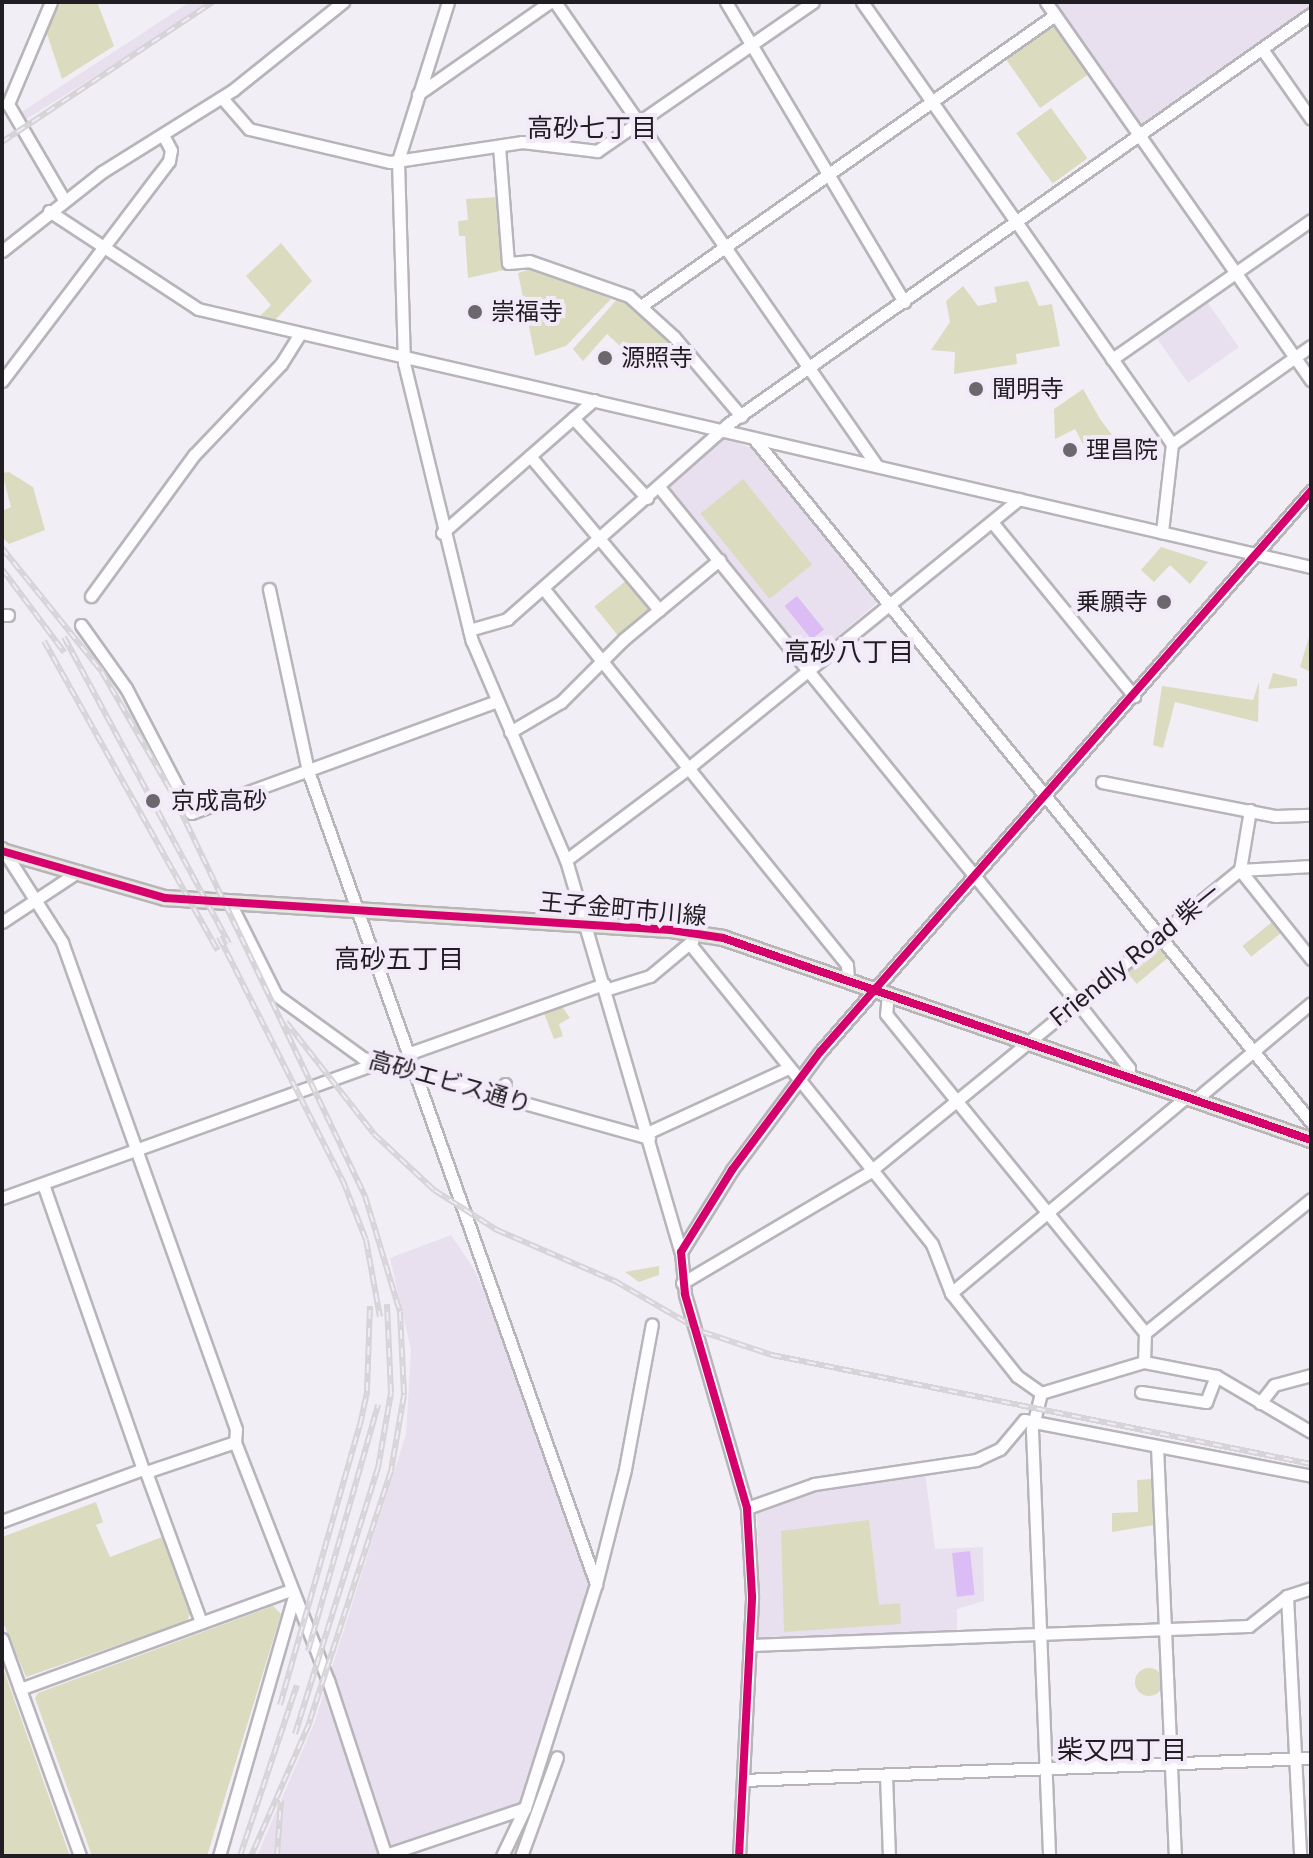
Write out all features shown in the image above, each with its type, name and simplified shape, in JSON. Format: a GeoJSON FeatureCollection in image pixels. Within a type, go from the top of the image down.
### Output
{"type":"FeatureCollection","features":[{"type":"Feature","properties":{"kind":"main road","name":"王子金町市川線"},"geometry":{"type":"LineString","coordinates":[[3,850],[165,898],[586,924],[692,939],[738,942],[1311,1140]]}},
{"type":"Feature","properties":{"kind":"street"},"geometry":{"type":"LineString","coordinates":[[51,2],[8,104],[64,200]]}},
{"type":"Feature","properties":{"kind":"street"},"geometry":{"type":"LineString","coordinates":[[2,251],[64,200],[222,98],[343,2]]}},
{"type":"Feature","properties":{"kind":"street"},"geometry":{"type":"LineString","coordinates":[[448,2],[398,161],[403,355],[442,533],[469,630],[566,860],[681,1252],[682,1283],[747,1508],[750,1645],[739,1856]]}},
{"type":"Feature","properties":{"kind":"street"},"geometry":{"type":"LineString","coordinates":[[422,91],[552,2],[877,466]]}},
{"type":"Feature","properties":{"kind":"street"},"geometry":{"type":"LineString","coordinates":[[726,2],[904,302]]}},
{"type":"Feature","properties":{"kind":"street"},"geometry":{"type":"LineString","coordinates":[[222,98],[249,129],[398,161],[522,142],[597,151],[813,2]]}},
{"type":"Feature","properties":{"kind":"street"},"geometry":{"type":"LineString","coordinates":[[862,2],[1172,444],[1162,532]]}},
{"type":"Feature","properties":{"kind":"street"},"geometry":{"type":"LineString","coordinates":[[1046,2],[1311,381]]}},
{"type":"Feature","properties":{"kind":"street"},"geometry":{"type":"LineString","coordinates":[[469,630],[507,619],[741,416],[1311,14]]}},
{"type":"Feature","properties":{"kind":"street"},"geometry":{"type":"LineString","coordinates":[[641,306],[1055,15]]}},
{"type":"Feature","properties":{"kind":"street"},"geometry":{"type":"LineString","coordinates":[[1262,49],[1311,119]]}},
{"type":"Feature","properties":{"kind":"street"},"geometry":{"type":"LineString","coordinates":[[2,381],[106,249],[171,156],[163,135]]}},
{"type":"Feature","properties":{"kind":"street"},"geometry":{"type":"LineString","coordinates":[[499,146],[508,263],[529,261],[620,290],[641,306],[741,416]]}},
{"type":"Feature","properties":{"kind":"street"},"geometry":{"type":"LineString","coordinates":[[49,211],[198,309],[1311,567]]}},
{"type":"Feature","properties":{"kind":"street"},"geometry":{"type":"LineString","coordinates":[[1112,359],[1311,220]]}},
{"type":"Feature","properties":{"kind":"street"},"geometry":{"type":"LineString","coordinates":[[91,596],[194,455],[281,364],[300,333]]}},
{"type":"Feature","properties":{"kind":"street"},"geometry":{"type":"LineString","coordinates":[[1172,444],[1311,346]]}},
{"type":"Feature","properties":{"kind":"street"},"geometry":{"type":"LineString","coordinates":[[442,533],[594,400]]}},
{"type":"Feature","properties":{"kind":"street"},"geometry":{"type":"LineString","coordinates":[[573,418],[647,498]]}},
{"type":"Feature","properties":{"kind":"street"},"geometry":{"type":"LineString","coordinates":[[755,439],[1311,1122]]}},
{"type":"Feature","properties":{"kind":"street"},"geometry":{"type":"LineString","coordinates":[[530,456],[602,537],[659,610]]}},
{"type":"Feature","properties":{"kind":"street"},"geometry":{"type":"LineString","coordinates":[[659,487],[1077,1002],[1129,1068],[1128,1076]]}},
{"type":"Feature","properties":{"kind":"street"},"geometry":{"type":"LineString","coordinates":[[681,1252],[725,1179],[797,1080],[882,991],[1311,491]]}},
{"type":"Feature","properties":{"kind":"street"},"geometry":{"type":"LineString","coordinates":[[566,860],[687,769],[1019,499]]}},
{"type":"Feature","properties":{"kind":"street"},"geometry":{"type":"LineString","coordinates":[[992,522],[1134,696]]}},
{"type":"Feature","properties":{"kind":"street"},"geometry":{"type":"LineString","coordinates":[[510,732],[561,702],[601,662],[719,560]]}},
{"type":"Feature","properties":{"kind":"street"},"geometry":{"type":"LineString","coordinates":[[543,588],[847,965],[848,979]]}},
{"type":"Feature","properties":{"kind":"street"},"geometry":{"type":"LineString","coordinates":[[269,589],[308,771],[596,1584]]}},
{"type":"Feature","properties":{"kind":"street"},"geometry":{"type":"LineString","coordinates":[[81,625],[126,688],[191,813],[497,701]]}},
{"type":"Feature","properties":{"kind":"street"},"geometry":{"type":"LineString","coordinates":[[1102,782],[1250,810],[1311,815]]}},
{"type":"Feature","properties":{"kind":"street"},"geometry":{"type":"LineString","coordinates":[[1250,810],[1240,870],[1311,959]]}},
{"type":"Feature","properties":{"kind":"street"},"geometry":{"type":"LineString","coordinates":[[3,850],[62,942],[236,1429],[232,1443],[328,1680],[386,1855],[525,1808]]}},
{"type":"Feature","properties":{"kind":"street"},"geometry":{"type":"LineString","coordinates":[[1240,870],[1311,866]]}},
{"type":"Feature","properties":{"kind":"street","name":"Friendly Road 柴一"},"geometry":{"type":"LineString","coordinates":[[682,1283],[871,1171],[1240,870]]}},
{"type":"Feature","properties":{"kind":"street"},"geometry":{"type":"LineString","coordinates":[[2,922],[38,902],[79,871]]}},
{"type":"Feature","properties":{"kind":"street","name":"高砂エビス通り"},"geometry":{"type":"LineString","coordinates":[[229,901],[279,998],[351,1051],[500,1097],[648,1135]]}},
{"type":"Feature","properties":{"kind":"street"},"geometry":{"type":"LineString","coordinates":[[410,1053],[604,987],[650,976],[692,939],[797,1080],[932,1244],[951,1293],[1017,1376],[1040,1395]]}},
{"type":"Feature","properties":{"kind":"street"},"geometry":{"type":"LineString","coordinates":[[882,991],[886,1014],[1145,1333],[1144,1362]]}},
{"type":"Feature","properties":{"kind":"street"},"geometry":{"type":"LineString","coordinates":[[951,1293],[1311,1003]]}},
{"type":"Feature","properties":{"kind":"street"},"geometry":{"type":"LineString","coordinates":[[2,1198],[380,1062]]}},
{"type":"Feature","properties":{"kind":"street"},"geometry":{"type":"LineString","coordinates":[[648,1135],[788,1068]]}},
{"type":"Feature","properties":{"kind":"street"},"geometry":{"type":"LineString","coordinates":[[500,1097],[505,1084]]}},
{"type":"Feature","properties":{"kind":"street"},"geometry":{"type":"LineString","coordinates":[[43,1184],[201,1622]]}},
{"type":"Feature","properties":{"kind":"street"},"geometry":{"type":"LineString","coordinates":[[1145,1333],[1311,1199]]}},
{"type":"Feature","properties":{"kind":"street"},"geometry":{"type":"LineString","coordinates":[[502,1856],[525,1808],[596,1584],[628,1455],[652,1324]]}},
{"type":"Feature","properties":{"kind":"street"},"geometry":{"type":"LineString","coordinates":[[1040,1395],[1144,1362],[1216,1376],[1311,1432]]}},
{"type":"Feature","properties":{"kind":"street"},"geometry":{"type":"LineString","coordinates":[[1260,1403],[1274,1385],[1311,1375]]}},
{"type":"Feature","properties":{"kind":"street"},"geometry":{"type":"LineString","coordinates":[[1141,1392],[1206,1402],[1216,1376]]}},
{"type":"Feature","properties":{"kind":"street"},"geometry":{"type":"LineString","coordinates":[[1040,1395],[1034,1422],[1049,1856]]}},
{"type":"Feature","properties":{"kind":"street"},"geometry":{"type":"LineString","coordinates":[[747,1508],[814,1484],[976,1460],[1000,1449],[1024,1420],[1311,1476]]}},
{"type":"Feature","properties":{"kind":"street"},"geometry":{"type":"LineString","coordinates":[[2,1521],[232,1443]]}},
{"type":"Feature","properties":{"kind":"street"},"geometry":{"type":"LineString","coordinates":[[1157,1446],[1175,1856]]}},
{"type":"Feature","properties":{"kind":"street"},"geometry":{"type":"LineString","coordinates":[[750,1645],[1249,1626],[1287,1596],[1311,1588]]}},
{"type":"Feature","properties":{"kind":"street"},"geometry":{"type":"LineString","coordinates":[[20,1689],[201,1622],[291,1594]]}},
{"type":"Feature","properties":{"kind":"street"},"geometry":{"type":"LineString","coordinates":[[219,1855],[291,1594]]}},
{"type":"Feature","properties":{"kind":"street"},"geometry":{"type":"LineString","coordinates":[[1287,1596],[1300,1856]]}},
{"type":"Feature","properties":{"kind":"street"},"geometry":{"type":"LineString","coordinates":[[2,1639],[80,1856]]}},
{"type":"Feature","properties":{"kind":"street"},"geometry":{"type":"LineString","coordinates":[[521,1856],[557,1757]]}},
{"type":"Feature","properties":{"kind":"street"},"geometry":{"type":"LineString","coordinates":[[743,1780],[1311,1758]]}},
{"type":"Feature","properties":{"kind":"street"},"geometry":{"type":"LineString","coordinates":[[886,1775],[889,1856]]}},
{"type":"Feature","properties":{"kind":"shaded area"},"geometry":{"type":"Polygon","coordinates":[[[190,2],[214,2],[25,120],[20,113],[190,2]]]}},
{"type":"Feature","properties":{"kind":"shaded area"},"geometry":{"type":"Polygon","coordinates":[[[1051,2],[1311,2],[1311,6],[1139,128],[1051,2]]]}},
{"type":"Feature","properties":{"kind":"shaded area"},"geometry":{"type":"Polygon","coordinates":[[[1205,299],[1239,347],[1188,383],[1154,335],[1205,299]]]}},
{"type":"Feature","properties":{"kind":"shaded area"},"geometry":{"type":"Polygon","coordinates":[[[724,437],[751,448],[879,601],[810,660],[667,485],[724,437]]]}},
{"type":"Feature","properties":{"kind":"shaded area"},"geometry":{"type":"Polygon","coordinates":[[[797,596],[824,629],[812,639],[785,606],[797,596]]]}},
{"type":"Feature","properties":{"kind":"shaded area"},"geometry":{"type":"Polygon","coordinates":[[[451,1235],[474,1269],[503,1334],[590,1580],[566,1666],[520,1807],[382,1856],[257,1856],[315,1721],[406,1434],[411,1350],[390,1258],[451,1235]]]}},
{"type":"Feature","properties":{"kind":"shaded area"},"geometry":{"type":"Polygon","coordinates":[[[925,1472],[935,1549],[983,1547],[984,1601],[957,1609],[957,1633],[759,1637],[757,1509],[818,1487],[925,1472]]]}},
{"type":"Feature","properties":{"kind":"shaded area"},"geometry":{"type":"Polygon","coordinates":[[[970,1551],[975,1595],[957,1597],[952,1553],[970,1551]]]}},
{"type":"Feature","properties":{"kind":"green space"},"geometry":{"type":"Polygon","coordinates":[[[61,2],[97,2],[114,46],[62,79],[46,31],[61,2]]]}},
{"type":"Feature","properties":{"kind":"green space"},"geometry":{"type":"Polygon","coordinates":[[[1054,25],[1088,74],[1040,108],[1006,59],[1054,25]]]}},
{"type":"Feature","properties":{"kind":"green space"},"geometry":{"type":"Polygon","coordinates":[[[1051,108],[1087,158],[1053,183],[1016,133],[1051,108]]]}},
{"type":"Feature","properties":{"kind":"green space"},"geometry":{"type":"Polygon","coordinates":[[[498,197],[504,270],[468,278],[465,236],[459,236],[458,221],[468,220],[466,199],[498,197]]]}},
{"type":"Feature","properties":{"kind":"green space"},"geometry":{"type":"Polygon","coordinates":[[[281,243],[312,281],[275,320],[259,317],[271,305],[246,276],[281,243]]]}},
{"type":"Feature","properties":{"kind":"green space"},"geometry":{"type":"Polygon","coordinates":[[[531,269],[611,299],[566,346],[535,356],[518,273],[531,269]]]}},
{"type":"Feature","properties":{"kind":"green space"},"geometry":{"type":"Polygon","coordinates":[[[1028,281],[1039,306],[1052,304],[1060,346],[1016,354],[1017,364],[954,374],[955,352],[931,350],[950,322],[946,301],[963,286],[978,306],[997,302],[994,287],[1028,281]]]}},
{"type":"Feature","properties":{"kind":"green space"},"geometry":{"type":"Polygon","coordinates":[[[619,297],[669,341],[643,367],[607,334],[583,361],[573,349],[619,297]]]}},
{"type":"Feature","properties":{"kind":"green space"},"geometry":{"type":"Polygon","coordinates":[[[1083,389],[1122,448],[1090,458],[1075,429],[1055,439],[1054,409],[1083,389]]]}},
{"type":"Feature","properties":{"kind":"green space"},"geometry":{"type":"Polygon","coordinates":[[[9,472],[33,487],[45,530],[9,544],[2,537],[2,511],[11,507],[2,473],[9,472]]]}},
{"type":"Feature","properties":{"kind":"green space"},"geometry":{"type":"Polygon","coordinates":[[[743,479],[812,564],[769,599],[700,514],[743,479]]]}},
{"type":"Feature","properties":{"kind":"green space"},"geometry":{"type":"Polygon","coordinates":[[[1161,547],[1208,562],[1190,584],[1170,565],[1154,582],[1141,570],[1161,547]]]}},
{"type":"Feature","properties":{"kind":"green space"},"geometry":{"type":"Polygon","coordinates":[[[627,580],[651,610],[618,636],[594,606],[627,580]]]}},
{"type":"Feature","properties":{"kind":"green space"},"geometry":{"type":"Polygon","coordinates":[[[1311,631],[1311,672],[1300,667],[1311,631]]]}},
{"type":"Feature","properties":{"kind":"green space"},"geometry":{"type":"Polygon","coordinates":[[[1273,673],[1297,679],[1297,686],[1268,689],[1273,673]]]}},
{"type":"Feature","properties":{"kind":"green space"},"geometry":{"type":"Polygon","coordinates":[[[1259,682],[1258,722],[1175,702],[1163,748],[1153,745],[1162,686],[1253,700],[1259,682]]]}},
{"type":"Feature","properties":{"kind":"green space"},"geometry":{"type":"Polygon","coordinates":[[[1272,922],[1281,933],[1251,957],[1242,946],[1272,922]]]}},
{"type":"Feature","properties":{"kind":"green space"},"geometry":{"type":"Polygon","coordinates":[[[1157,946],[1167,958],[1137,984],[1126,972],[1157,946]]]}},
{"type":"Feature","properties":{"kind":"green space"},"geometry":{"type":"Polygon","coordinates":[[[561,1005],[570,1018],[559,1024],[563,1036],[554,1039],[543,1011],[561,1005]]]}},
{"type":"Feature","properties":{"kind":"green space"},"geometry":{"type":"Polygon","coordinates":[[[659,1266],[659,1275],[639,1282],[625,1272],[659,1266]]]}},
{"type":"Feature","properties":{"kind":"green space"},"geometry":{"type":"Polygon","coordinates":[[[1152,1479],[1154,1525],[1112,1532],[1112,1513],[1138,1512],[1137,1480],[1152,1479]]]}},
{"type":"Feature","properties":{"kind":"green space"},"geometry":{"type":"Polygon","coordinates":[[[96,1502],[103,1522],[96,1525],[110,1557],[162,1537],[190,1614],[187,1621],[26,1677],[2,1620],[2,1537],[96,1502]]]}},
{"type":"Feature","properties":{"kind":"green space"},"geometry":{"type":"Polygon","coordinates":[[[869,1520],[879,1605],[900,1603],[901,1624],[784,1632],[781,1531],[869,1520]]]}},
{"type":"Feature","properties":{"kind":"green space"},"geometry":{"type":"Polygon","coordinates":[[[273,1606],[281,1614],[207,1856],[92,1856],[35,1698],[38,1693],[273,1606]]]}},
{"type":"Feature","properties":{"kind":"green space"},"geometry":{"type":"Polygon","coordinates":[[[2,1665],[70,1856],[2,1856],[2,1665]]]}},
{"type":"Feature","properties":{"kind":"green space"},"geometry":{"type":"Polygon","coordinates":[[[1149,1668],[1159,1672],[1163,1682],[1159,1692],[1149,1696],[1139,1692],[1135,1682],[1139,1672],[1149,1668]]]}},
{"type":"Feature","properties":{"kind":"railway"},"geometry":{"type":"LineString","coordinates":[[2,142],[213,2]]}},
{"type":"Feature","properties":{"kind":"railway"},"geometry":{"type":"LineString","coordinates":[[2,548],[102,672],[171,791],[365,1196],[400,1312],[404,1395],[391,1471],[309,1724],[251,1856]]}},
{"type":"Feature","properties":{"kind":"railway"},"geometry":{"type":"LineString","coordinates":[[2,569],[64,652]]}},
{"type":"Feature","properties":{"kind":"railway"},"geometry":{"type":"LineString","coordinates":[[64,637],[229,943]]}},
{"type":"Feature","properties":{"kind":"railway"},"geometry":{"type":"LineString","coordinates":[[44,641],[218,951]]}},
{"type":"Feature","properties":{"kind":"railway"},"geometry":{"type":"LineString","coordinates":[[219,937],[343,1181],[366,1240],[380,1317]]}},
{"type":"Feature","properties":{"kind":"railway"},"geometry":{"type":"LineString","coordinates":[[286,1022],[374,1134],[434,1190],[497,1230],[615,1281],[703,1332],[772,1355],[1311,1464]]}},
{"type":"Feature","properties":{"kind":"railway"},"geometry":{"type":"LineString","coordinates":[[295,1734],[378,1468],[391,1393],[387,1304]]}},
{"type":"Feature","properties":{"kind":"railway"},"geometry":{"type":"LineString","coordinates":[[280,1705],[360,1425],[367,1391],[370,1306]]}},
{"type":"Feature","properties":{"kind":"railway"},"geometry":{"type":"LineString","coordinates":[[308,1651],[378,1405]]}},
{"type":"Feature","properties":{"kind":"railway"},"geometry":{"type":"LineString","coordinates":[[240,1856],[297,1685]]}},
{"type":"Feature","properties":{"kind":"railway"},"geometry":{"type":"LineString","coordinates":[[277,1856],[281,1800]]}},
{"type":"Feature","properties":{"kind":"cycle path"},"geometry":{"type":"LineString","coordinates":[[739,1856],[752,1596],[747,1508],[685,1294],[681,1252],[732,1170],[820,1052],[1311,491]]}},
{"type":"Feature","properties":{"kind":"cycle path"},"geometry":{"type":"LineString","coordinates":[[2,851],[165,898],[671,930],[723,938],[1311,1140]]}},
{"type":"Feature","properties":{"kind":"place","name":"崇福寺"},"geometry":{"type":"Point","coordinates":[475,312]}},
{"type":"Feature","properties":{"kind":"place","name":"源照寺"},"geometry":{"type":"Point","coordinates":[605,358]}},
{"type":"Feature","properties":{"kind":"place","name":"聞明寺"},"geometry":{"type":"Point","coordinates":[976,389]}},
{"type":"Feature","properties":{"kind":"place","name":"理昌院"},"geometry":{"type":"Point","coordinates":[1070,450]}},
{"type":"Feature","properties":{"kind":"place","name":"乗願寺"},"geometry":{"type":"Point","coordinates":[1164,602]}},
{"type":"Feature","properties":{"kind":"place","name":"京成高砂"},"geometry":{"type":"Point","coordinates":[153,801]}},
{"type":"Feature","properties":{"kind":"district","name":"高砂七丁目"},"geometry":{"type":"Point","coordinates":[592,128]}},
{"type":"Feature","properties":{"kind":"district","name":"高砂八丁目"},"geometry":{"type":"Point","coordinates":[849,652]}},
{"type":"Feature","properties":{"kind":"district","name":"高砂五丁目"},"geometry":{"type":"Point","coordinates":[399,959]}},
{"type":"Feature","properties":{"kind":"district","name":"柴又四丁目"},"geometry":{"type":"Point","coordinates":[1122,1750]}}]}
